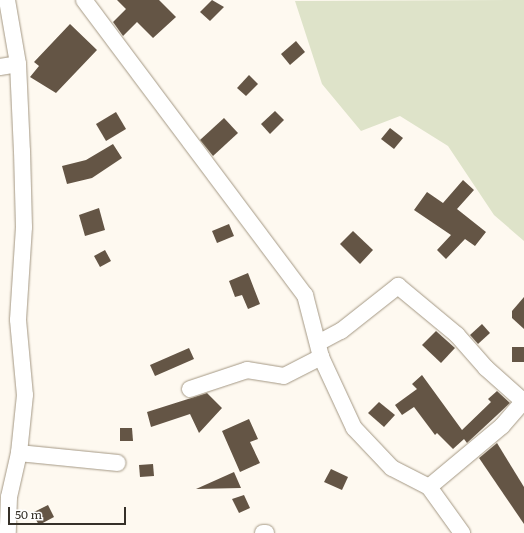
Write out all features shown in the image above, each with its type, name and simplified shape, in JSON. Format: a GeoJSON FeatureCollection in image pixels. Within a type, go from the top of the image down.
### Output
{"type":"FeatureCollection","features":[{"type":"Feature","properties":{"kind":"street"},"geometry":{"type":"LineString","coordinates":[[7,0],[18,64],[24,227],[18,320],[25,395],[8,533]]}},
{"type":"Feature","properties":{"kind":"street"},"geometry":{"type":"LineString","coordinates":[[84,0],[306,295],[320,350],[354,428],[392,468],[429,487],[462,533]]}},
{"type":"Feature","properties":{"kind":"street"},"geometry":{"type":"LineString","coordinates":[[0,67],[18,64]]}},
{"type":"Feature","properties":{"kind":"street"},"geometry":{"type":"LineString","coordinates":[[190,389],[247,370],[284,376],[320,350],[341,331],[398,286],[458,334],[486,368],[523,401],[502,426],[429,487]]}},
{"type":"Feature","properties":{"kind":"street"},"geometry":{"type":"LineString","coordinates":[[0,475],[16,459],[117,463]]}},
{"type":"Feature","properties":{"kind":"green space"},"geometry":{"type":"Polygon","coordinates":[[[524,0],[524,241],[494,215],[448,146],[400,116],[361,131],[322,84],[295,1],[524,0]]]}},
{"type":"Feature","properties":{"kind":"building"},"geometry":{"type":"Polygon","coordinates":[[[117,0],[159,0],[176,17],[153,38],[137,22],[123,36],[113,22],[126,9],[117,0]]]}},
{"type":"Feature","properties":{"kind":"building"},"geometry":{"type":"Polygon","coordinates":[[[212,0],[224,7],[210,21],[200,12],[212,0]]]}},
{"type":"Feature","properties":{"kind":"building"},"geometry":{"type":"Polygon","coordinates":[[[70,24],[97,50],[56,93],[30,77],[39,66],[34,62],[70,24]]]}},
{"type":"Feature","properties":{"kind":"building"},"geometry":{"type":"Polygon","coordinates":[[[296,41],[305,52],[290,65],[281,54],[296,41]]]}},
{"type":"Feature","properties":{"kind":"building"},"geometry":{"type":"Polygon","coordinates":[[[249,75],[258,84],[246,96],[237,88],[249,75]]]}},
{"type":"Feature","properties":{"kind":"building"},"geometry":{"type":"Polygon","coordinates":[[[275,111],[284,120],[270,134],[261,124],[275,111]]]}},
{"type":"Feature","properties":{"kind":"building"},"geometry":{"type":"Polygon","coordinates":[[[116,112],[126,129],[106,141],[96,124],[116,112]]]}},
{"type":"Feature","properties":{"kind":"building"},"geometry":{"type":"Polygon","coordinates":[[[224,118],[238,133],[213,156],[200,140],[224,118]]]}},
{"type":"Feature","properties":{"kind":"building"},"geometry":{"type":"Polygon","coordinates":[[[390,128],[403,138],[394,149],[381,139],[390,128]]]}},
{"type":"Feature","properties":{"kind":"building"},"geometry":{"type":"Polygon","coordinates":[[[113,144],[122,158],[92,178],[67,184],[62,166],[86,160],[113,144]]]}},
{"type":"Feature","properties":{"kind":"building"},"geometry":{"type":"Polygon","coordinates":[[[463,180],[474,190],[457,209],[486,232],[475,246],[465,239],[446,259],[437,250],[451,235],[414,210],[427,192],[443,203],[463,180]]]}},
{"type":"Feature","properties":{"kind":"building"},"geometry":{"type":"Polygon","coordinates":[[[99,208],[105,230],[85,236],[79,215],[99,208]]]}},
{"type":"Feature","properties":{"kind":"building"},"geometry":{"type":"Polygon","coordinates":[[[229,224],[234,236],[217,243],[212,231],[229,224]]]}},
{"type":"Feature","properties":{"kind":"building"},"geometry":{"type":"Polygon","coordinates":[[[353,231],[373,250],[360,264],[340,244],[353,231]]]}},
{"type":"Feature","properties":{"kind":"building"},"geometry":{"type":"Polygon","coordinates":[[[105,250],[111,261],[100,267],[94,256],[105,250]]]}},
{"type":"Feature","properties":{"kind":"building"},"geometry":{"type":"Polygon","coordinates":[[[248,273],[260,304],[248,309],[242,295],[235,297],[229,281],[248,273]]]}},
{"type":"Feature","properties":{"kind":"building"},"geometry":{"type":"Polygon","coordinates":[[[524,297],[524,329],[512,318],[512,311],[524,297]]]}},
{"type":"Feature","properties":{"kind":"building"},"geometry":{"type":"Polygon","coordinates":[[[482,324],[490,333],[478,344],[470,335],[482,324]]]}},
{"type":"Feature","properties":{"kind":"building"},"geometry":{"type":"Polygon","coordinates":[[[436,331],[455,348],[441,363],[422,345],[436,331]]]}},
{"type":"Feature","properties":{"kind":"building"},"geometry":{"type":"Polygon","coordinates":[[[512,347],[524,347],[524,362],[512,362],[512,347]]]}},
{"type":"Feature","properties":{"kind":"building"},"geometry":{"type":"Polygon","coordinates":[[[189,348],[194,359],[155,376],[150,365],[189,348]]]}},
{"type":"Feature","properties":{"kind":"building"},"geometry":{"type":"Polygon","coordinates":[[[422,375],[462,430],[491,402],[488,399],[497,391],[510,403],[467,443],[464,439],[453,449],[437,433],[435,435],[414,407],[402,415],[395,405],[417,389],[412,384],[422,375]]]}},
{"type":"Feature","properties":{"kind":"building"},"geometry":{"type":"Polygon","coordinates":[[[207,393],[222,408],[199,433],[190,414],[151,427],[147,412],[207,393]]]}},
{"type":"Feature","properties":{"kind":"building"},"geometry":{"type":"Polygon","coordinates":[[[379,402],[395,415],[384,427],[368,413],[379,402]]]}},
{"type":"Feature","properties":{"kind":"building"},"geometry":{"type":"Polygon","coordinates":[[[249,419],[258,439],[250,442],[260,463],[240,472],[222,431],[249,419]]]}},
{"type":"Feature","properties":{"kind":"building"},"geometry":{"type":"Polygon","coordinates":[[[120,428],[132,428],[133,441],[120,441],[120,428]]]}},
{"type":"Feature","properties":{"kind":"building"},"geometry":{"type":"Polygon","coordinates":[[[497,443],[524,487],[524,524],[479,458],[497,443]]]}},
{"type":"Feature","properties":{"kind":"building"},"geometry":{"type":"Polygon","coordinates":[[[153,464],[154,476],[140,477],[139,465],[153,464]]]}},
{"type":"Feature","properties":{"kind":"building"},"geometry":{"type":"Polygon","coordinates":[[[331,469],[348,477],[342,490],[324,482],[331,469]]]}},
{"type":"Feature","properties":{"kind":"building"},"geometry":{"type":"Polygon","coordinates":[[[234,472],[241,488],[196,489],[234,472]]]}},
{"type":"Feature","properties":{"kind":"building"},"geometry":{"type":"Polygon","coordinates":[[[244,495],[250,508],[239,513],[232,499],[244,495]]]}},
{"type":"Feature","properties":{"kind":"building"},"geometry":{"type":"Polygon","coordinates":[[[48,505],[54,517],[39,525],[32,513],[48,505]]]}}]}
